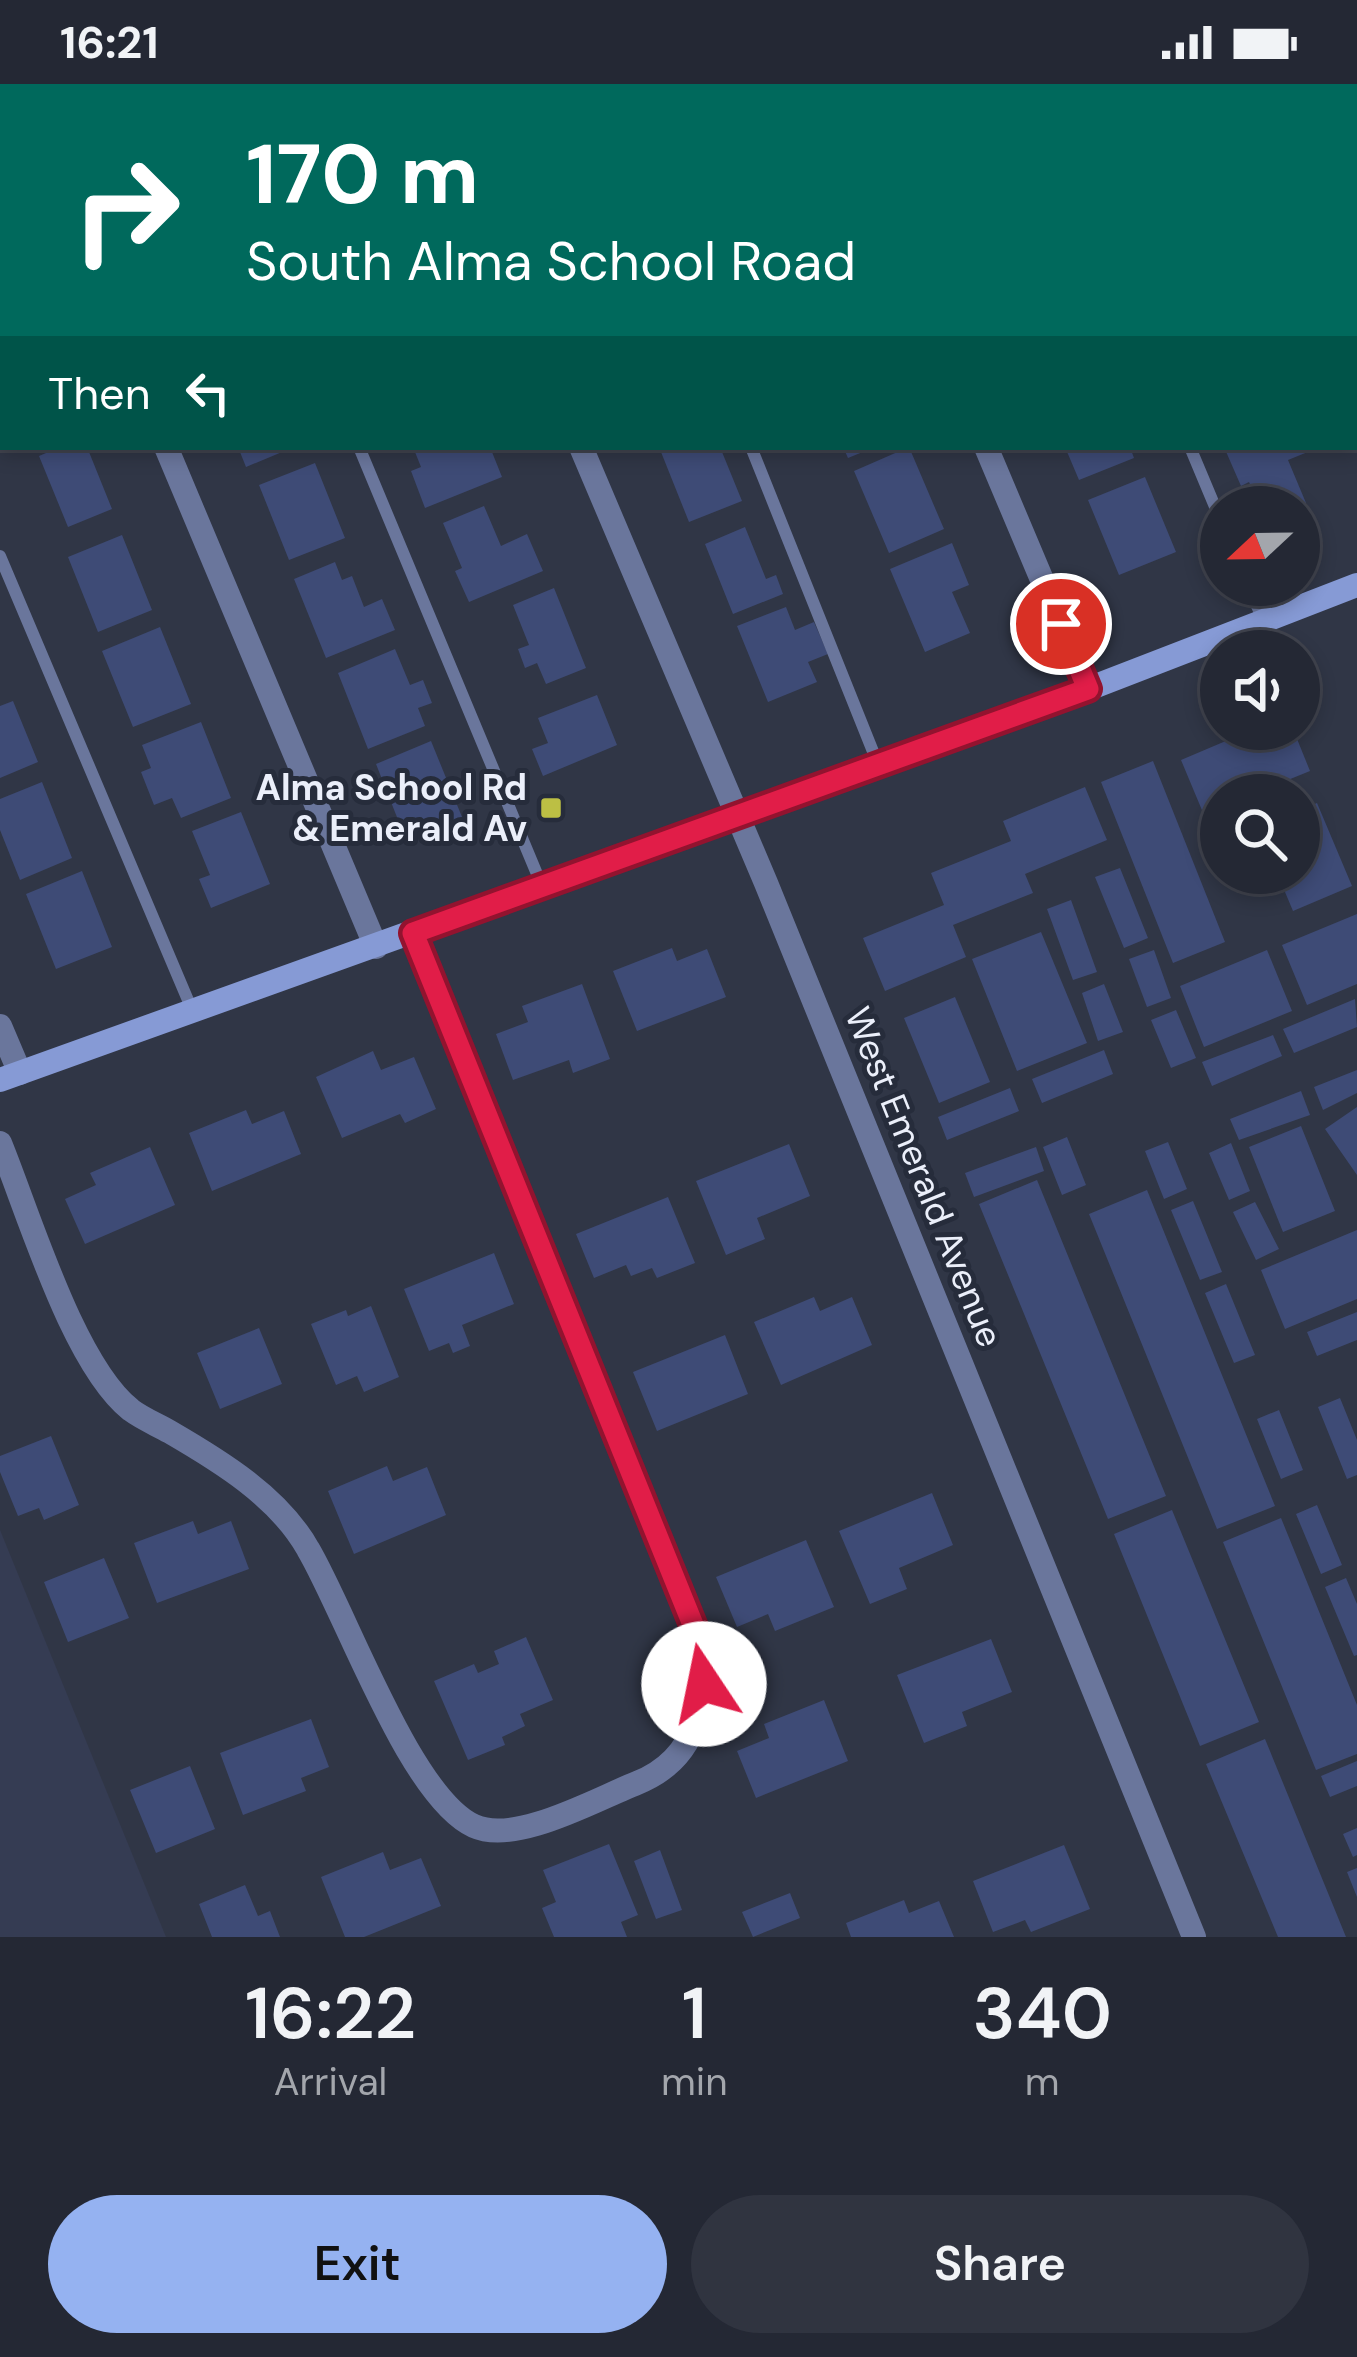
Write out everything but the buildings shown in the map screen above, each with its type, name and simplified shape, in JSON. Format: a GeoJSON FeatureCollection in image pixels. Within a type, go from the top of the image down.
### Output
{"type":"FeatureCollection","features":[{"type":"Feature","properties":{"kind":"main road"},"geometry":{"type":"LineString","coordinates":[[10,1076],[1088,689],[1357,585]]}},
{"type":"Feature","properties":{"kind":"street"},"geometry":{"type":"LineString","coordinates":[[167,450],[376,946]]}},
{"type":"Feature","properties":{"kind":"street","name":"West Emerald Avenue"},"geometry":{"type":"LineString","coordinates":[[582,450],[738,814],[1194,1937]]}},
{"type":"Feature","properties":{"kind":"street"},"geometry":{"type":"LineString","coordinates":[[987,450],[1088,689]]}},
{"type":"Feature","properties":{"kind":"street"},"geometry":{"type":"LineString","coordinates":[[0,1143],[98,1376],[132,1410],[232,1471],[307,1545],[417,1767],[444,1804],[472,1826],[495,1832],[529,1827],[650,1778],[686,1741],[700,1715],[704,1684],[698,1637],[413,933]]}},
{"type":"Feature","properties":{"kind":"street"},"geometry":{"type":"LineString","coordinates":[[0,1026],[10,1076]]}},
{"type":"Feature","properties":{"kind":"lane"},"geometry":{"type":"LineString","coordinates":[[360,450],[542,886]]}},
{"type":"Feature","properties":{"kind":"lane"},"geometry":{"type":"LineString","coordinates":[[752,450],[878,764]]}},
{"type":"Feature","properties":{"kind":"lane"},"geometry":{"type":"LineString","coordinates":[[1191,450],[1206,486]]}},
{"type":"Feature","properties":{"kind":"lane"},"geometry":{"type":"LineString","coordinates":[[0,556],[193,1012]]}},
{"type":"Feature","properties":{"kind":"lane"},"geometry":{"type":"LineString","coordinates":[[1257,606],[1264,622]]}},
{"type":"Feature","properties":{"kind":"shaded area"},"geometry":{"type":"Polygon","coordinates":[[[0,1530],[166,1937],[0,1937],[0,1530]]]}},
{"type":"Feature","properties":{"kind":"place","name":"Alma School Rd & Emerald Av"},"geometry":{"type":"Point","coordinates":[551,808]}},
{"type":"Feature","properties":{"kind":"route"},"geometry":{"type":"LineString","coordinates":[[704,1684],[698,1637],[413,933],[1088,689],[1061,624]]}}]}
